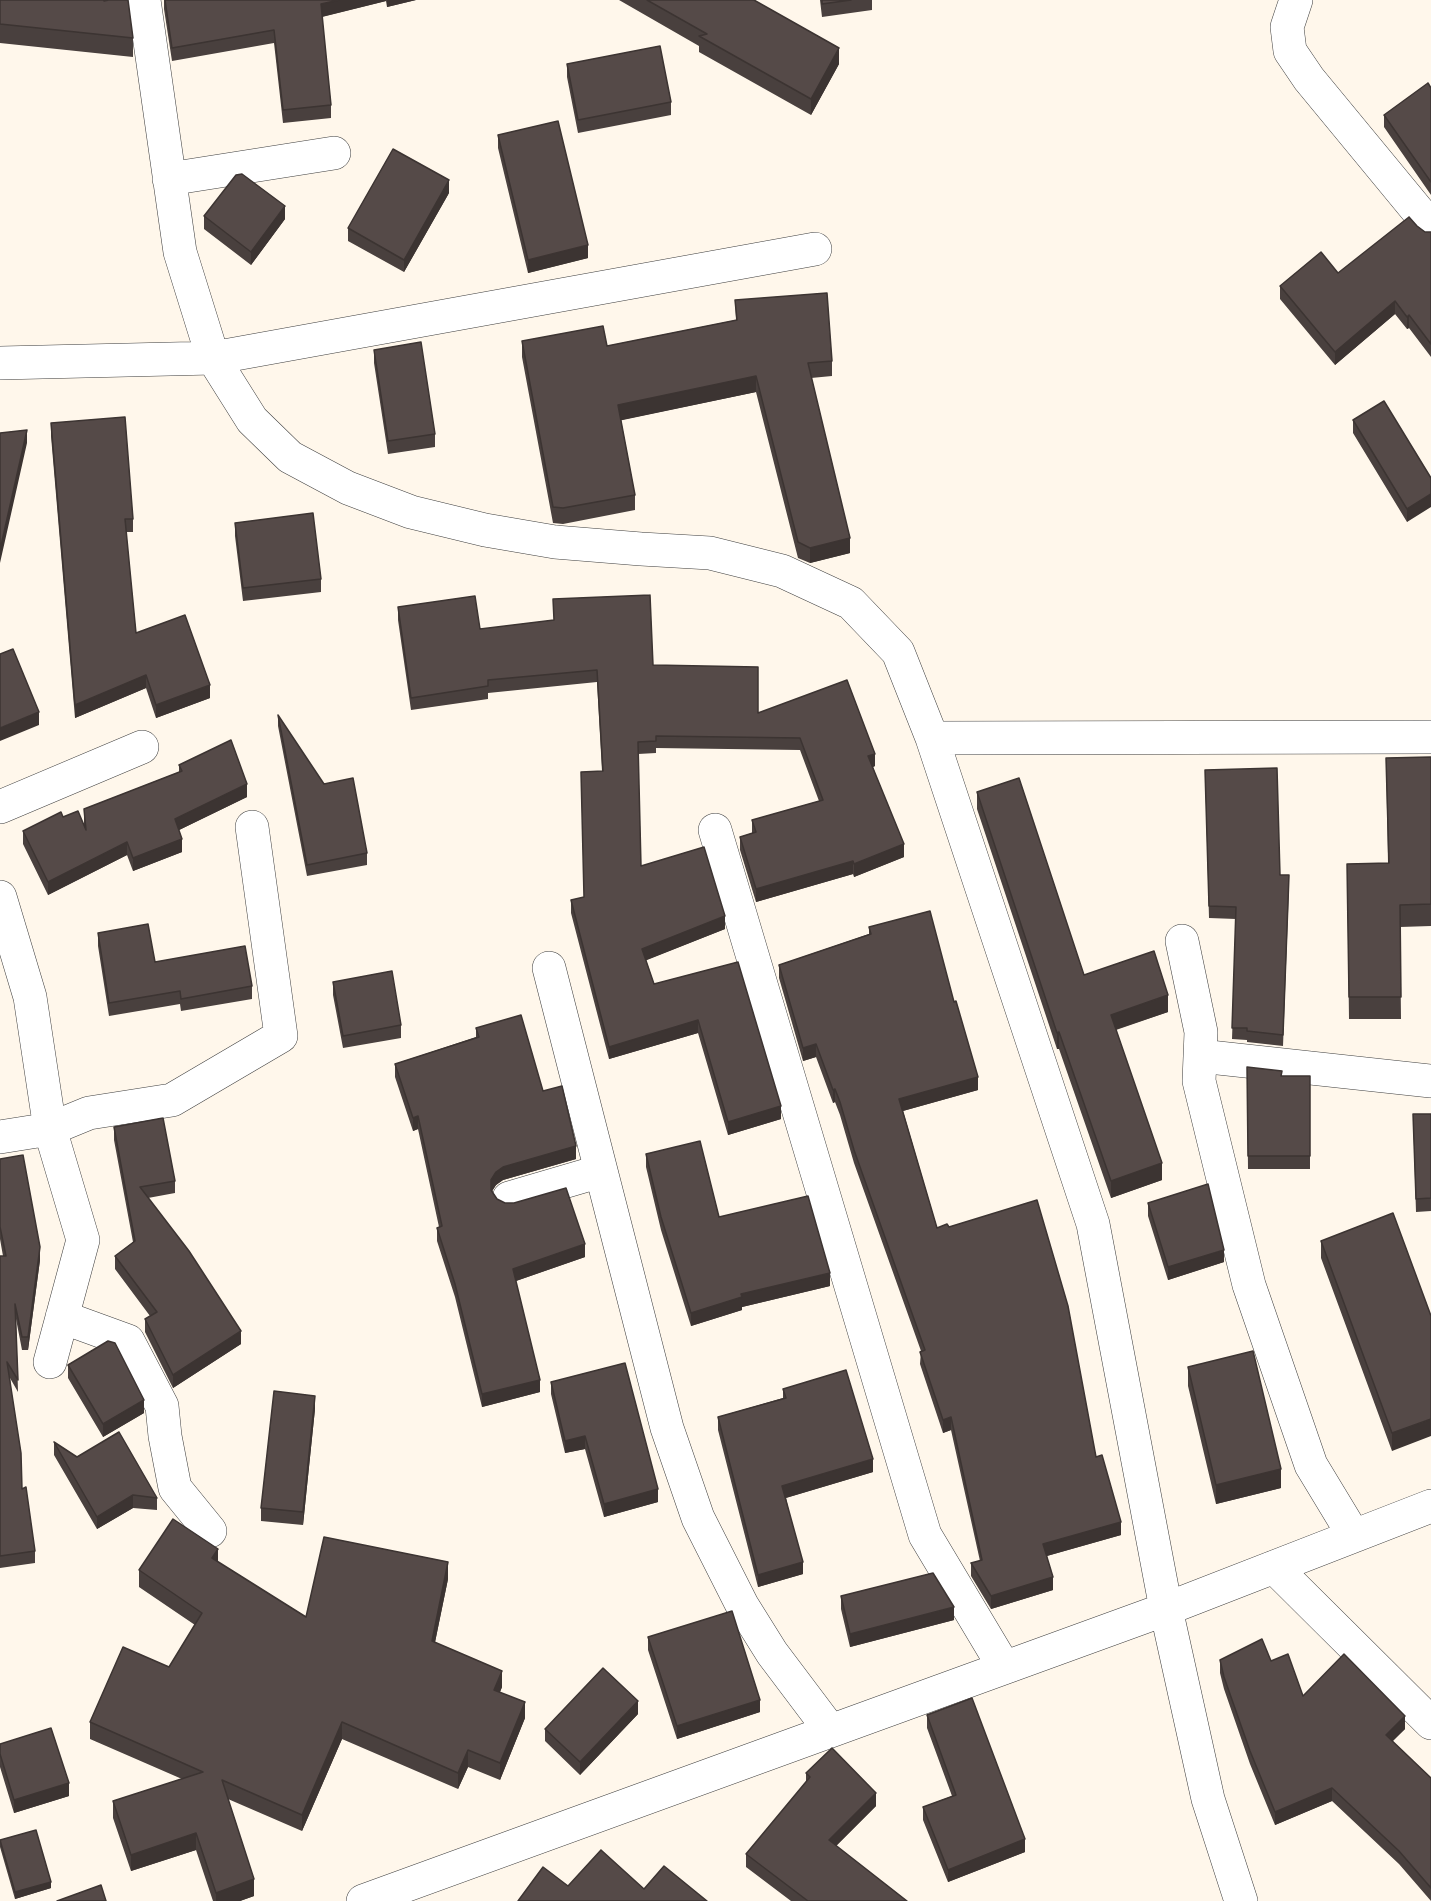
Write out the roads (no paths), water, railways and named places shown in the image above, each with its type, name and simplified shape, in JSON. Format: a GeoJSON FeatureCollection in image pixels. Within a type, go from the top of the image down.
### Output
{"type":"FeatureCollection","features":[{"type":"Feature","properties":{"kind":"street"},"geometry":{"type":"LineString","coordinates":[[144,0],[180,252],[213,358],[252,420],[290,457],[348,488],[400,508],[485,530],[555,542],[711,553],[782,571],[851,603],[898,652],[932,738],[1093,1224],[1166,1609],[1208,1799],[1240,1901]]}},
{"type":"Feature","properties":{"kind":"street"},"geometry":{"type":"LineString","coordinates":[[1296,0],[1287,27],[1290,51],[1309,79],[1431,227]]}},
{"type":"Feature","properties":{"kind":"street"},"geometry":{"type":"LineString","coordinates":[[169,179],[334,153]]}},
{"type":"Feature","properties":{"kind":"street"},"geometry":{"type":"LineString","coordinates":[[0,363],[213,358],[815,249]]}},
{"type":"Feature","properties":{"kind":"street"},"geometry":{"type":"LineString","coordinates":[[932,738],[1431,737]]}},
{"type":"Feature","properties":{"kind":"street"},"geometry":{"type":"LineString","coordinates":[[0,807],[142,747]]}},
{"type":"Feature","properties":{"kind":"street"},"geometry":{"type":"LineString","coordinates":[[0,1137],[50,1129],[89,1113],[172,1100],[281,1036],[252,827]]}},
{"type":"Feature","properties":{"kind":"street"},"geometry":{"type":"LineString","coordinates":[[715,830],[925,1535],[1004,1667]]}},
{"type":"Feature","properties":{"kind":"street"},"geometry":{"type":"LineString","coordinates":[[0,897],[30,997],[50,1129],[83,1240],[50,1362]]}},
{"type":"Feature","properties":{"kind":"street"},"geometry":{"type":"LineString","coordinates":[[1182,941],[1202,1032],[1199,1081],[1250,1285],[1311,1465],[1354,1536]]}},
{"type":"Feature","properties":{"kind":"street"},"geometry":{"type":"LineString","coordinates":[[549,968],[667,1428],[698,1518],[742,1605],[760,1634],[830,1730]]}},
{"type":"Feature","properties":{"kind":"street"},"geometry":{"type":"LineString","coordinates":[[1200,1056],[1431,1081]]}},
{"type":"Feature","properties":{"kind":"street"},"geometry":{"type":"LineString","coordinates":[[510,1198],[601,1171]]}},
{"type":"Feature","properties":{"kind":"street"},"geometry":{"type":"LineString","coordinates":[[62,1317],[128,1341],[162,1406],[175,1488],[210,1531]]}},
{"type":"Feature","properties":{"kind":"street"},"geometry":{"type":"LineString","coordinates":[[363,1901],[1166,1609],[1431,1506]]}},
{"type":"Feature","properties":{"kind":"street"},"geometry":{"type":"LineString","coordinates":[[1274,1567],[1431,1723]]}}]}
